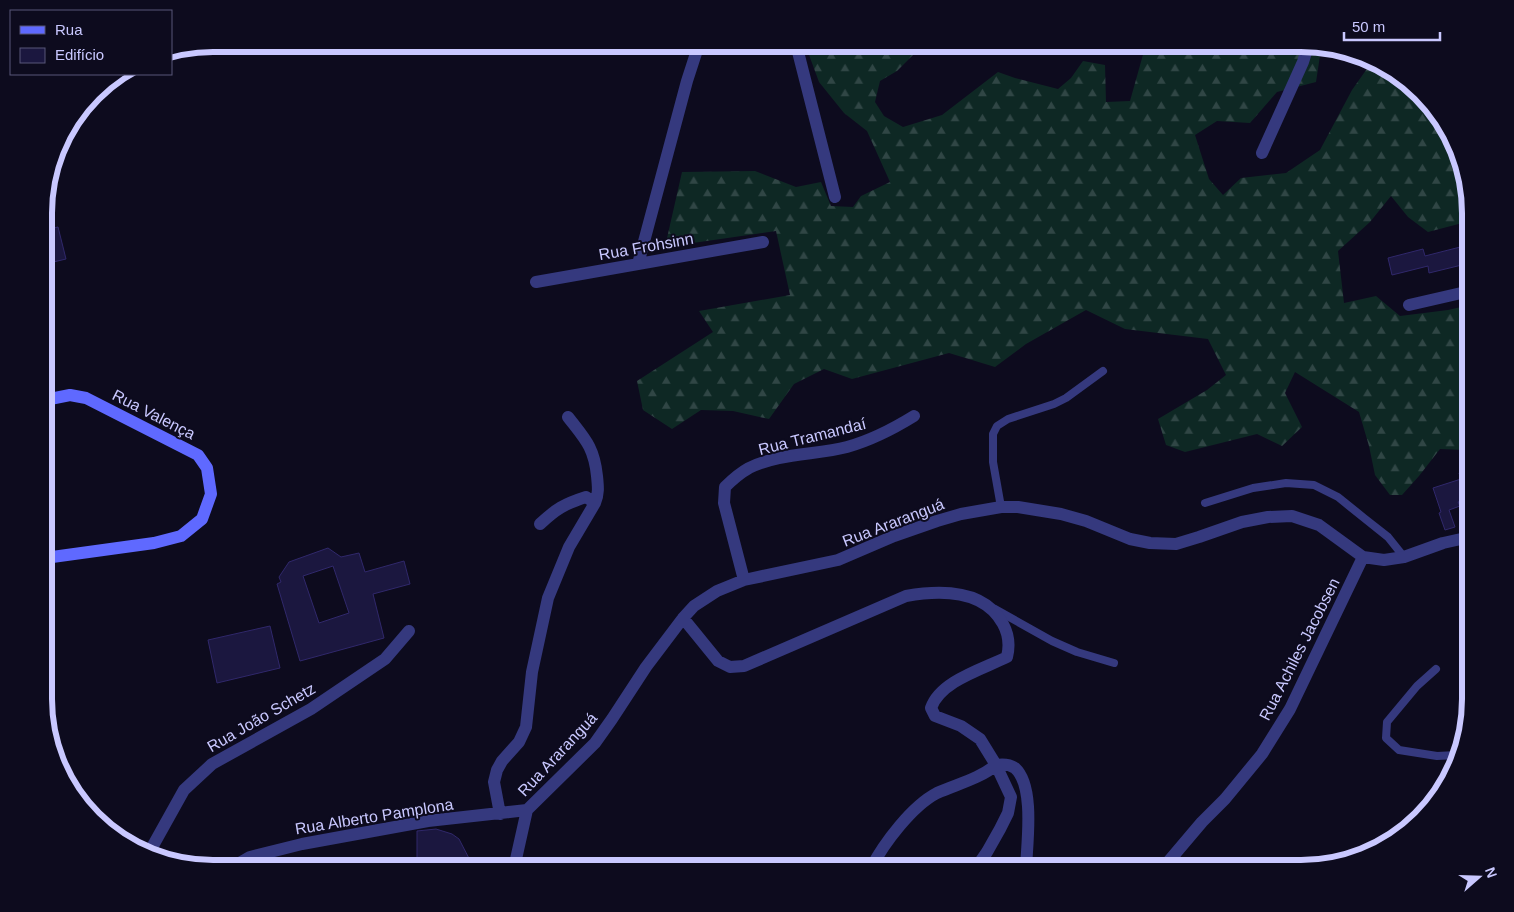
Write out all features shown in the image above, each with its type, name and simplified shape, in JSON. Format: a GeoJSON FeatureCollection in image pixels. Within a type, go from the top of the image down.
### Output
{"type":"FeatureCollection","features":[{"type":"Feature","properties":{"kind":"street"},"geometry":{"type":"LineString","coordinates":[[638,264],[687,80],[696,52]]}},
{"type":"Feature","properties":{"kind":"street"},"geometry":{"type":"LineString","coordinates":[[798,52],[834,197]]}},
{"type":"Feature","properties":{"kind":"street"},"geometry":{"type":"LineString","coordinates":[[1262,153],[1306,53]]}},
{"type":"Feature","properties":{"kind":"street","name":"Rua Frohsinn"},"geometry":{"type":"LineString","coordinates":[[536,282],[762,242]]}},
{"type":"Feature","properties":{"kind":"street"},"geometry":{"type":"LineString","coordinates":[[1409,304],[1461,293]]}},
{"type":"Feature","properties":{"kind":"street","name":"Rua Valença"},"geometry":{"type":"LineString","coordinates":[[52,399],[70,395],[86,398],[198,455],[207,468],[211,494],[202,519],[181,536],[154,542],[52,557]]}},
{"type":"Feature","properties":{"kind":"street","name":"Rua Tramandaí"},"geometry":{"type":"LineString","coordinates":[[744,580],[724,503],[725,487],[734,478],[750,468],[774,460],[846,447],[871,439],[890,431],[914,416]]}},
{"type":"Feature","properties":{"kind":"street"},"geometry":{"type":"LineString","coordinates":[[500,814],[494,782],[502,761],[519,742],[526,727],[532,672],[548,598],[569,547],[598,495],[596,460],[589,444],[568,417]]}},
{"type":"Feature","properties":{"kind":"street"},"geometry":{"type":"LineString","coordinates":[[540,524],[556,509],[568,503],[586,497],[595,503]]}},
{"type":"Feature","properties":{"kind":"street","name":"Rua Araranguá"},"geometry":{"type":"LineString","coordinates":[[516,860],[527,810],[594,743],[646,667],[683,618],[694,606],[717,591],[744,580],[838,560],[894,536],[937,521],[961,514],[1001,507],[1018,507],[1061,514],[1086,521],[1130,539],[1150,543],[1176,544],[1199,538],[1242,522],[1268,517],[1292,516],[1319,525],[1363,557]]}},
{"type":"Feature","properties":{"kind":"street"},"geometry":{"type":"LineString","coordinates":[[1363,557],[1384,560],[1404,557],[1443,543],[1461,539]]}},
{"type":"Feature","properties":{"kind":"street","name":"Rua Achiles Jacobsen"},"geometry":{"type":"LineString","coordinates":[[1170,859],[1225,799],[1262,754],[1290,709],[1363,557]]}},
{"type":"Feature","properties":{"kind":"street"},"geometry":{"type":"LineString","coordinates":[[683,618],[718,661],[730,667],[744,666],[906,596],[927,592],[954,593],[973,597],[987,604],[1000,617],[1007,631],[1010,647],[1007,657],[960,678],[934,700],[931,708],[936,716],[961,726],[980,739],[996,764],[1011,797],[1008,813],[982,859]]}},
{"type":"Feature","properties":{"kind":"street","name":"Rua João Schetz"},"geometry":{"type":"LineString","coordinates":[[152,847],[184,790],[212,764],[311,709],[385,659],[409,631]]}},
{"type":"Feature","properties":{"kind":"street"},"geometry":{"type":"LineString","coordinates":[[876,859],[908,815],[935,794],[987,772],[996,764],[1006,764],[1015,769],[1023,780],[1028,797],[1029,814],[1026,859]]}},
{"type":"Feature","properties":{"kind":"street","name":"Rua Alberto Pamplona"},"geometry":{"type":"LineString","coordinates":[[245,860],[302,844],[428,821],[527,810]]}},
{"type":"Feature","properties":{"kind":"lane"},"geometry":{"type":"LineString","coordinates":[[1001,507],[993,462],[993,434],[997,426],[1066,398],[1103,371]]}},
{"type":"Feature","properties":{"kind":"lane"},"geometry":{"type":"LineString","coordinates":[[1205,503],[1253,488],[1286,483],[1314,485],[1338,498],[1370,522],[1388,537],[1404,557]]}},
{"type":"Feature","properties":{"kind":"lane"},"geometry":{"type":"LineString","coordinates":[[987,604],[1052,641],[1078,652],[1114,663]]}},
{"type":"Feature","properties":{"kind":"lane"},"geometry":{"type":"LineString","coordinates":[[1436,669],[1417,686],[1387,722],[1386,738],[1399,750],[1437,756],[1451,755]]}},
{"type":"Feature","properties":{"kind":"green space"},"geometry":{"type":"Polygon","coordinates":[[[808,52],[916,52],[897,71],[880,81],[875,102],[884,116],[903,127],[942,115],[998,72],[1058,89],[1071,78],[1083,61],[1105,65],[1106,102],[1130,101],[1144,52],[1300,52],[1320,54],[1316,82],[1277,92],[1250,123],[1217,121],[1195,135],[1209,179],[1223,195],[1241,178],[1286,173],[1320,150],[1352,90],[1368,68],[1381,74],[1407,93],[1421,107],[1445,143],[1453,162],[1458,182],[1461,223],[1428,232],[1408,217],[1391,196],[1370,222],[1338,251],[1344,303],[1376,296],[1400,316],[1461,307],[1461,450],[1440,449],[1402,495],[1390,495],[1375,475],[1359,412],[1295,372],[1285,393],[1302,427],[1282,446],[1257,434],[1185,452],[1166,445],[1158,419],[1207,390],[1226,375],[1208,339],[1125,329],[1086,310],[1026,344],[995,367],[949,353],[852,379],[824,369],[794,384],[769,419],[733,411],[701,410],[672,429],[643,410],[637,381],[713,332],[699,311],[790,295],[776,231],[665,247],[682,172],[755,171],[796,187],[821,182],[831,206],[853,207],[861,196],[890,182],[867,131],[844,113],[819,82],[808,52]]]}},
{"type":"Feature","properties":{"kind":"building"},"geometry":{"type":"Polygon","coordinates":[[[58,227],[66,259],[52,262],[52,228],[58,227]]]}},
{"type":"Feature","properties":{"kind":"building"},"geometry":{"type":"Polygon","coordinates":[[[1461,247],[1461,265],[1429,273],[1428,266],[1392,275],[1388,258],[1423,249],[1425,256],[1461,247]]]}},
{"type":"Feature","properties":{"kind":"building"},"geometry":{"type":"Polygon","coordinates":[[[1461,479],[1461,501],[1458,502],[1460,506],[1449,510],[1455,527],[1445,530],[1433,488],[1461,479]]]}},
{"type":"Feature","properties":{"kind":"building"},"geometry":{"type":"Polygon","coordinates":[[[328,548],[341,557],[359,553],[365,572],[404,561],[410,584],[373,594],[384,638],[300,661],[277,584],[281,582],[279,577],[289,562],[328,548]],[[333,566],[303,576],[319,623],[349,613],[333,566]]]}},
{"type":"Feature","properties":{"kind":"building"},"geometry":{"type":"Polygon","coordinates":[[[270,626],[280,668],[217,683],[208,640],[270,626]]]}},
{"type":"Feature","properties":{"kind":"building"},"geometry":{"type":"Polygon","coordinates":[[[436,829],[452,834],[459,839],[470,860],[417,860],[417,831],[436,829]]]}}]}
